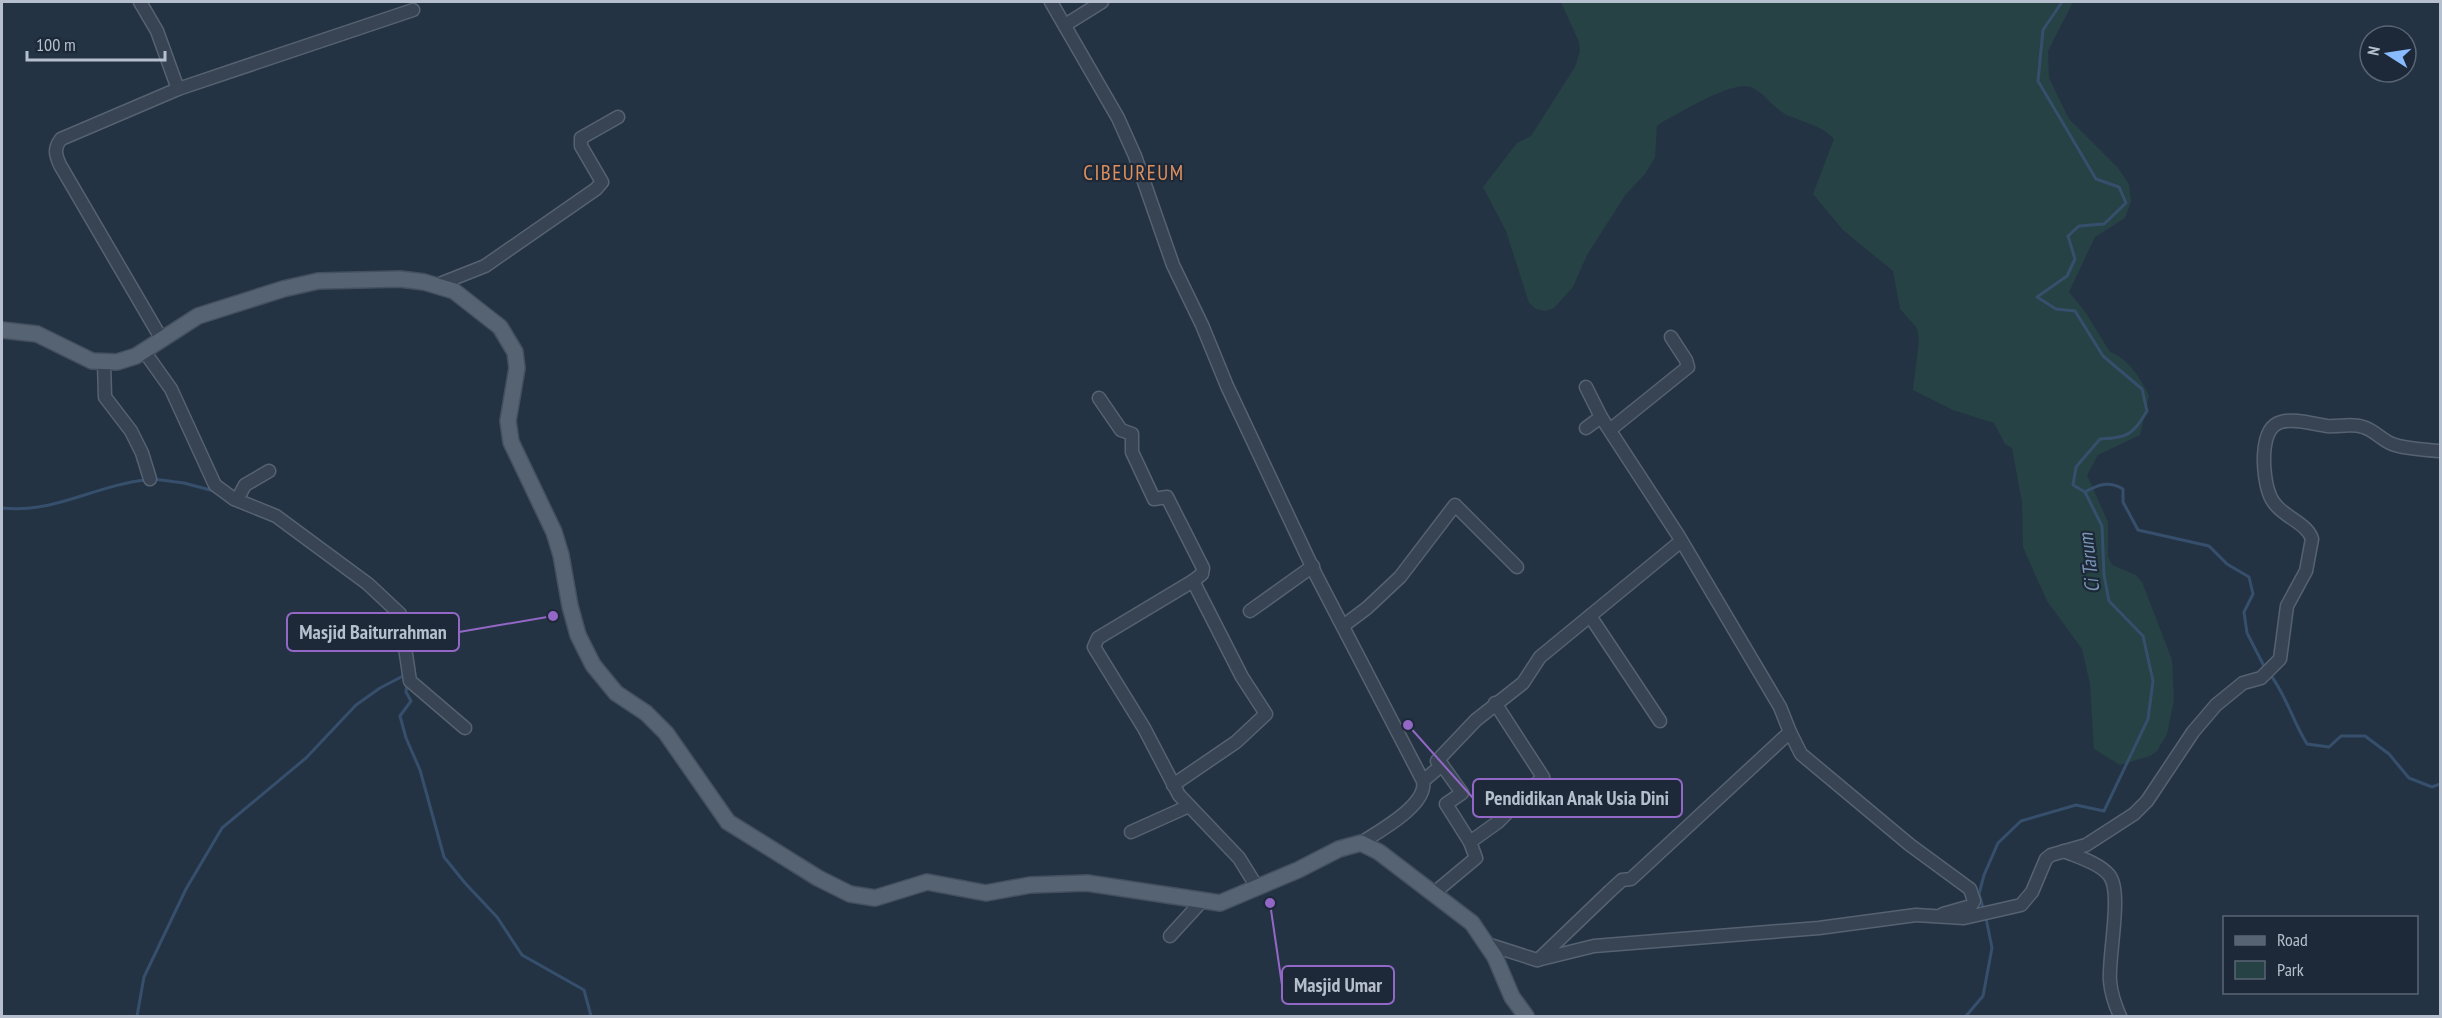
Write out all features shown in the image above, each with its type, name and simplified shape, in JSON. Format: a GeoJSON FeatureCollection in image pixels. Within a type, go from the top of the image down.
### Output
{"type":"FeatureCollection","features":[{"type":"Feature","properties":{"kind":"main road"},"geometry":{"type":"LineString","coordinates":[[2,330],[37,334],[93,360],[117,362],[144,351],[198,316],[283,288],[318,280],[400,279],[437,285],[454,291],[500,327],[513,346],[517,368],[508,421],[511,442],[554,532],[561,555],[570,606],[589,658],[616,693],[646,713],[666,733],[728,822],[818,878],[860,897],[875,897],[927,882],[986,893],[1030,885],[1087,883],[1220,903],[1339,849],[1361,843],[1378,852],[1467,919],[1487,944],[1512,996],[1526,1017]]}},
{"type":"Feature","properties":{"kind":"street"},"geometry":{"type":"LineString","coordinates":[[140,2],[157,31],[178,89]]}},
{"type":"Feature","properties":{"kind":"street"},"geometry":{"type":"LineString","coordinates":[[1051,2],[1118,118],[1135,156],[1173,265],[1313,566],[1423,781],[1424,792],[1414,805],[1361,843]]}},
{"type":"Feature","properties":{"kind":"street"},"geometry":{"type":"LineString","coordinates":[[1065,25],[1102,2]]}},
{"type":"Feature","properties":{"kind":"street"},"geometry":{"type":"LineString","coordinates":[[161,338],[60,165],[56,149],[61,139],[178,89],[250,68],[413,10]]}},
{"type":"Feature","properties":{"kind":"street"},"geometry":{"type":"LineString","coordinates":[[437,285],[485,266],[596,189],[602,182],[581,146],[581,138],[618,117]]}},
{"type":"Feature","properties":{"kind":"street"},"geometry":{"type":"LineString","coordinates":[[1611,429],[1688,368],[1686,360],[1671,337]]}},
{"type":"Feature","properties":{"kind":"street"},"geometry":{"type":"LineString","coordinates":[[144,351],[171,389],[214,485],[234,499],[276,516],[368,584],[400,614],[410,681],[465,728]]}},
{"type":"Feature","properties":{"kind":"street"},"geometry":{"type":"LineString","coordinates":[[104,362],[105,397],[131,431],[142,453],[150,479]]}},
{"type":"Feature","properties":{"kind":"street"},"geometry":{"type":"LineString","coordinates":[[1586,387],[1601,417],[1611,429],[1780,707],[1802,753],[1910,845],[1970,889],[1974,901],[1971,906],[1936,916]]}},
{"type":"Feature","properties":{"kind":"street"},"geometry":{"type":"LineString","coordinates":[[1099,398],[1121,430],[1132,434],[1131,450],[1155,499],[1167,497],[1203,568],[1202,574],[1193,581],[1094,643],[1173,785],[1189,806],[1239,858],[1257,887]]}},
{"type":"Feature","properties":{"kind":"street"},"geometry":{"type":"LineString","coordinates":[[1586,428],[1601,417]]}},
{"type":"Feature","properties":{"kind":"street"},"geometry":{"type":"LineString","coordinates":[[1487,944],[1515,952],[1527,959],[1538,960],[1594,946],[1819,928],[1916,915],[1964,918],[2021,905],[2032,892],[2046,860],[2051,855],[2086,845],[2134,814],[2147,801],[2193,732],[2216,705],[2243,683],[2261,678],[2274,667],[2282,655],[2287,606],[2301,579],[2312,537],[2275,505],[2266,484],[2265,445],[2276,425],[2288,422],[2329,426],[2355,425],[2372,430],[2397,446],[2440,451]]}},
{"type":"Feature","properties":{"kind":"street"},"geometry":{"type":"LineString","coordinates":[[234,499],[238,498],[245,485],[269,471]]}},
{"type":"Feature","properties":{"kind":"street"},"geometry":{"type":"LineString","coordinates":[[1343,626],[1367,608],[1400,577],[1455,505],[1517,567]]}},
{"type":"Feature","properties":{"kind":"street"},"geometry":{"type":"LineString","coordinates":[[1434,893],[1476,858],[1470,842],[1446,804],[1462,793],[1437,760],[1438,757],[1495,703],[1523,683],[1540,657],[1680,542]]}},
{"type":"Feature","properties":{"kind":"street"},"geometry":{"type":"LineString","coordinates":[[1250,611],[1313,566]]}},
{"type":"Feature","properties":{"kind":"street"},"geometry":{"type":"LineString","coordinates":[[1173,785],[1236,742],[1266,714],[1242,677],[1193,581]]}},
{"type":"Feature","properties":{"kind":"street"},"geometry":{"type":"LineString","coordinates":[[1590,616],[1660,722]]}},
{"type":"Feature","properties":{"kind":"street"},"geometry":{"type":"LineString","coordinates":[[1470,842],[1498,822],[1543,777],[1495,703]]}},
{"type":"Feature","properties":{"kind":"street"},"geometry":{"type":"LineString","coordinates":[[1538,960],[1622,880],[1631,879],[1790,732]]}},
{"type":"Feature","properties":{"kind":"street"},"geometry":{"type":"LineString","coordinates":[[1423,781],[1442,765]]}},
{"type":"Feature","properties":{"kind":"street"},"geometry":{"type":"LineString","coordinates":[[1131,832],[1189,806]]}},
{"type":"Feature","properties":{"kind":"street"},"geometry":{"type":"LineString","coordinates":[[2064,851],[2109,874],[2113,882],[2116,904],[2110,982],[2120,1017]]}},
{"type":"Feature","properties":{"kind":"street"},"geometry":{"type":"LineString","coordinates":[[1170,936],[1202,901]]}},
{"type":"Feature","properties":{"kind":"green space"},"geometry":{"type":"Polygon","coordinates":[[[1561,2],[2073,2],[2048,51],[2049,78],[2069,119],[2118,168],[2129,184],[2131,201],[2125,218],[2095,237],[2069,292],[2086,313],[2110,352],[2128,364],[2149,396],[2140,435],[2098,455],[2087,475],[2108,522],[2108,557],[2112,565],[2136,575],[2142,582],[2172,660],[2174,700],[2167,734],[2157,751],[2150,756],[2120,765],[2094,749],[2090,684],[2082,649],[2047,601],[2023,547],[2022,502],[2012,448],[2005,444],[1994,423],[1953,410],[1913,390],[1919,341],[1917,328],[1900,309],[1893,271],[1843,230],[1813,194],[1834,139],[1829,134],[1785,114],[1753,88],[1745,86],[1722,92],[1664,121],[1657,126],[1655,157],[1645,174],[1626,194],[1587,255],[1573,287],[1554,308],[1545,311],[1536,309],[1529,303],[1506,231],[1483,187],[1517,143],[1531,136],[1575,67],[1580,51],[1579,42],[1561,2]]]}},
{"type":"Feature","properties":{"kind":"waterway","name":"Ci Tarum"},"geometry":{"type":"LineString","coordinates":[[1984,911],[1979,894],[1984,875],[1998,843],[2021,821],[2076,805],[2104,811],[2148,719],[2153,681],[2143,636],[2109,601],[2104,575],[2102,526],[2085,492],[2073,485],[2076,467],[2100,439],[2123,436],[2138,425],[2147,411],[2142,389],[2103,356],[2075,311],[2056,309],[2037,297],[2067,276],[2075,259],[2068,236],[2079,226],[2104,224],[2126,203],[2119,187],[2096,179],[2038,81],[2043,30],[2062,2]]}},
{"type":"Feature","properties":{"kind":"waterway"},"geometry":{"type":"LineString","coordinates":[[153,479],[184,483],[214,491]]}},
{"type":"Feature","properties":{"kind":"waterway"},"geometry":{"type":"LineString","coordinates":[[2,508],[39,507],[110,487],[146,480]]}},
{"type":"Feature","properties":{"kind":"waterway"},"geometry":{"type":"LineString","coordinates":[[2085,492],[2104,484],[2123,489],[2123,502],[2138,530],[2209,546],[2227,564],[2249,577],[2253,594],[2244,612],[2247,633],[2265,668]]}},
{"type":"Feature","properties":{"kind":"waterway"},"geometry":{"type":"LineString","coordinates":[[391,611],[399,646]]}},
{"type":"Feature","properties":{"kind":"waterway"},"geometry":{"type":"LineString","coordinates":[[2269,673],[2307,744],[2329,747],[2341,736],[2365,736],[2389,754],[2409,778],[2432,787],[2440,784]]}},
{"type":"Feature","properties":{"kind":"waterway"},"geometry":{"type":"LineString","coordinates":[[137,1016],[144,977],[186,889],[222,828],[306,758],[356,705],[380,688],[405,675]]}},
{"type":"Feature","properties":{"kind":"waterway"},"geometry":{"type":"LineString","coordinates":[[407,684],[406,692],[411,701],[400,716],[406,738],[420,770],[444,857],[497,917],[522,955],[584,990],[591,1016]]}},
{"type":"Feature","properties":{"kind":"waterway","name":"Ci Tarum"},"geometry":{"type":"LineString","coordinates":[[1966,1016],[1983,996],[1992,948],[1986,918]]}},
{"type":"Feature","properties":{"kind":"place","name":"Masjid Baiturrahman"},"geometry":{"type":"Point","coordinates":[553,616]}},
{"type":"Feature","properties":{"kind":"place","name":"Pendidikan Anak Usia Dini"},"geometry":{"type":"Point","coordinates":[1408,725]}},
{"type":"Feature","properties":{"kind":"place","name":"Masjid Umar"},"geometry":{"type":"Point","coordinates":[1270,903]}},
{"type":"Feature","properties":{"kind":"district","name":"CIBEUREUM"},"geometry":{"type":"Point","coordinates":[1134,173]}}]}
